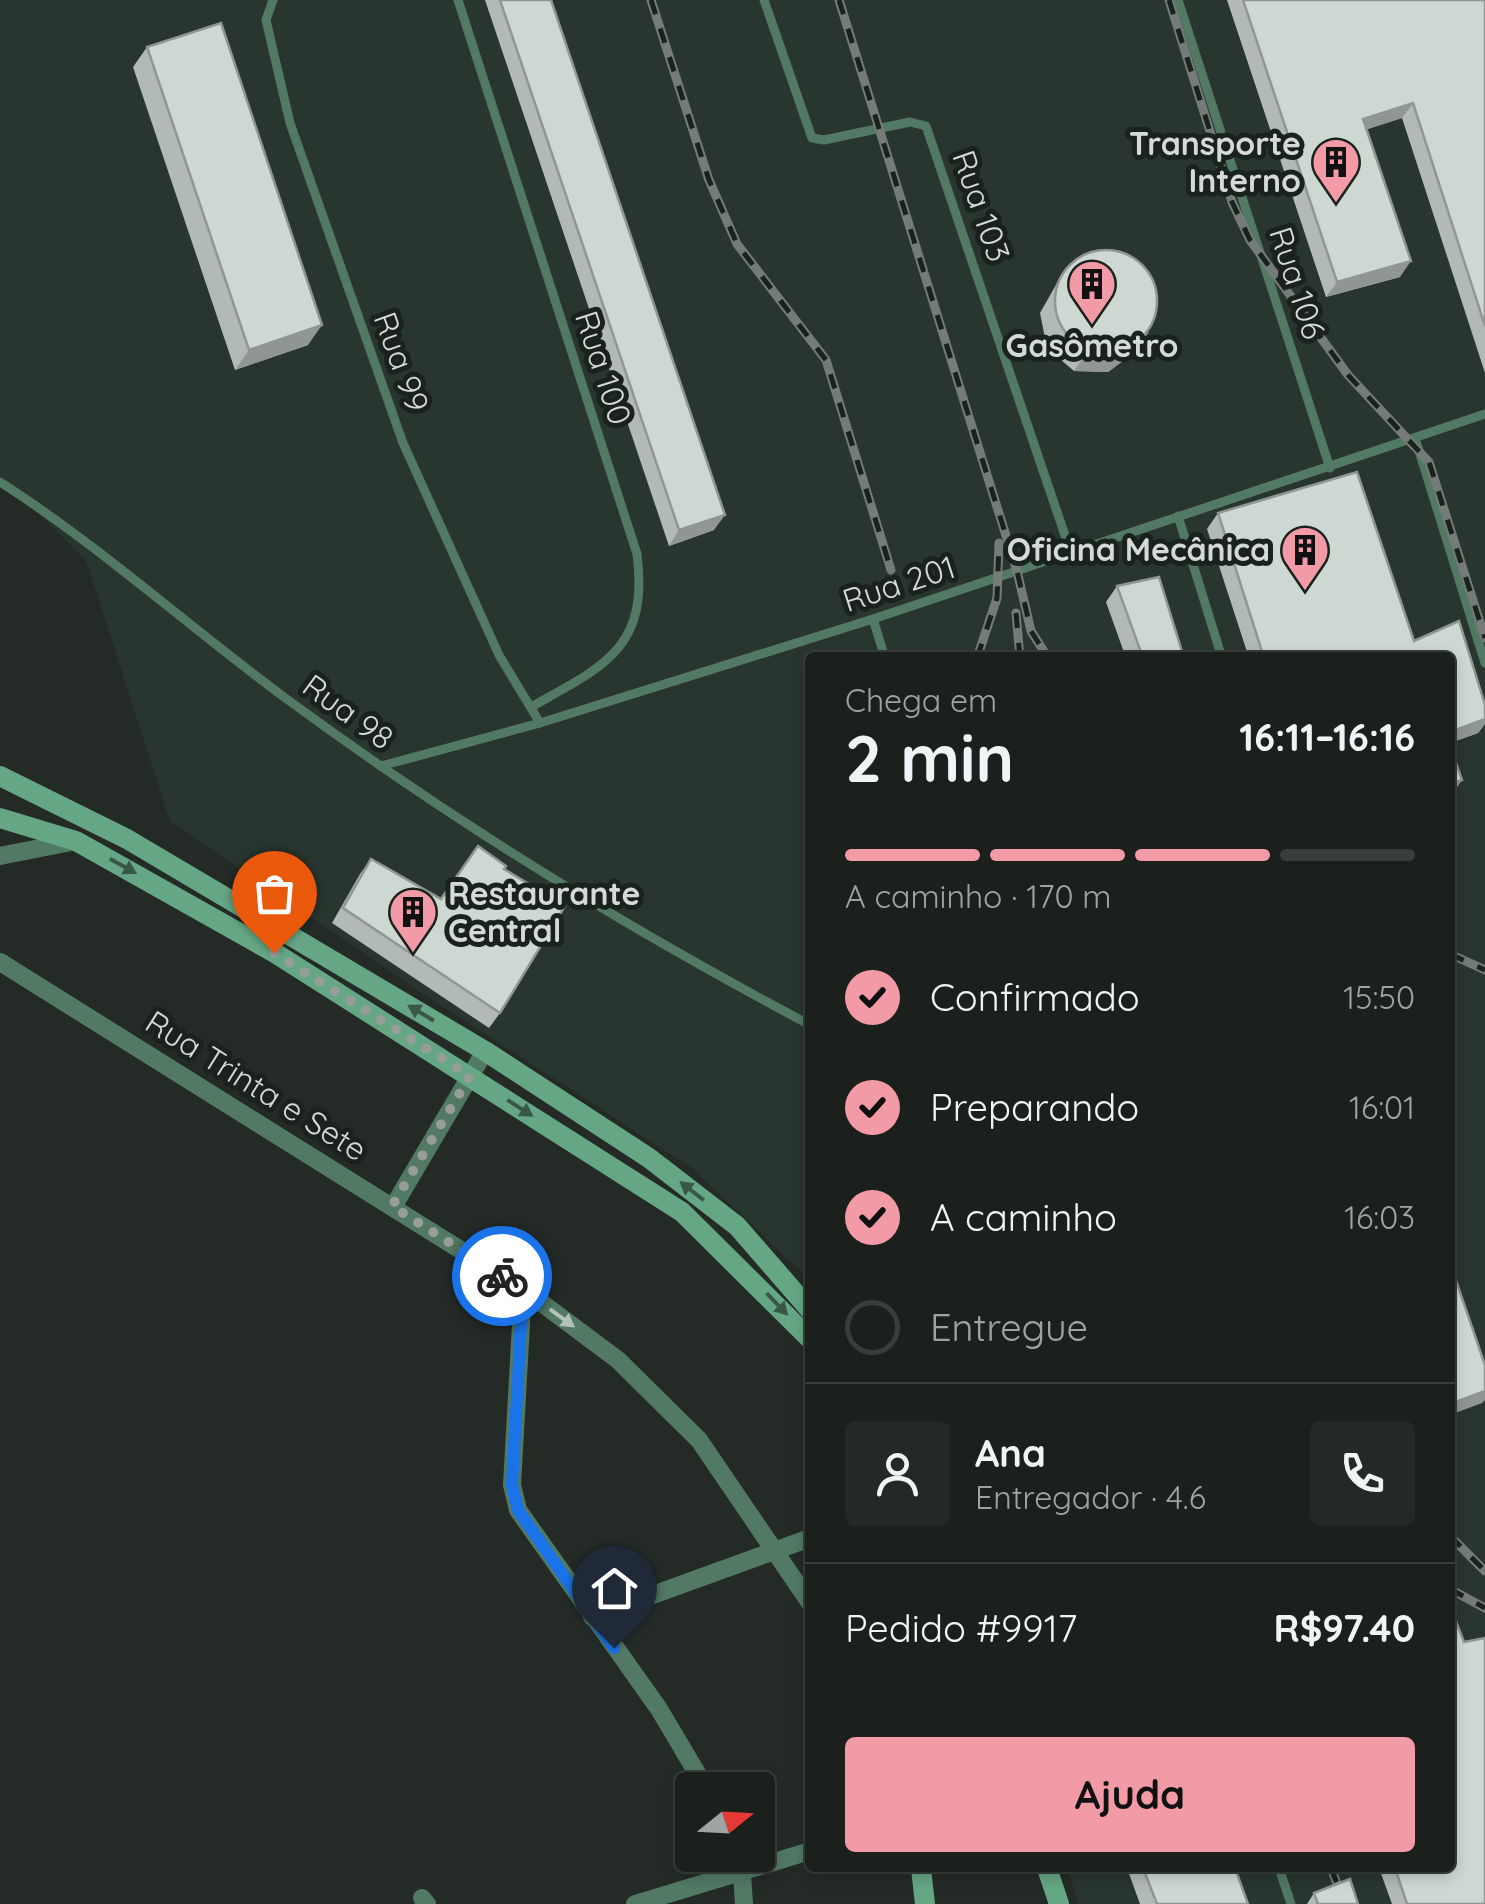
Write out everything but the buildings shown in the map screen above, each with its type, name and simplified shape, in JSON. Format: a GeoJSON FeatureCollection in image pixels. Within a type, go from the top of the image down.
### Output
{"type":"FeatureCollection","features":[{"type":"Feature","properties":{"kind":"main road"},"geometry":{"type":"LineString","coordinates":[[0,776],[83,816],[484,1051],[650,1158],[736,1226],[805,1304]]}},
{"type":"Feature","properties":{"kind":"main road"},"geometry":{"type":"LineString","coordinates":[[0,818],[76,841],[274,953],[470,1076],[682,1212],[805,1334]]}},
{"type":"Feature","properties":{"kind":"main road"},"geometry":{"type":"LineString","coordinates":[[921,1872],[925,1904]]}},
{"type":"Feature","properties":{"kind":"main road"},"geometry":{"type":"LineString","coordinates":[[1048,1872],[1059,1904]]}},
{"type":"Feature","properties":{"kind":"street"},"geometry":{"type":"LineString","coordinates":[[0,856],[76,841]]}},
{"type":"Feature","properties":{"kind":"street","name":"Rua Trinta e Sete"},"geometry":{"type":"LineString","coordinates":[[0,962],[523,1289],[618,1360],[699,1440],[805,1595]]}},
{"type":"Feature","properties":{"kind":"street"},"geometry":{"type":"LineString","coordinates":[[392,1206],[484,1051]]}},
{"type":"Feature","properties":{"kind":"street"},"geometry":{"type":"LineString","coordinates":[[523,1289],[512,1485],[518,1510],[532,1535],[659,1709],[696,1772]]}},
{"type":"Feature","properties":{"kind":"street"},"geometry":{"type":"LineString","coordinates":[[592,1617],[805,1540]]}},
{"type":"Feature","properties":{"kind":"street"},"geometry":{"type":"LineString","coordinates":[[635,1904],[805,1853]]}},
{"type":"Feature","properties":{"kind":"street"},"geometry":{"type":"LineString","coordinates":[[742,1874],[744,1904]]}},
{"type":"Feature","properties":{"kind":"lane","name":"Rua 99"},"geometry":{"type":"LineString","coordinates":[[273,0],[266,20],[290,123],[404,443],[445,544],[499,655],[540,723]]}},
{"type":"Feature","properties":{"kind":"lane","name":"Rua 100"},"geometry":{"type":"LineString","coordinates":[[458,0],[637,554],[641,590],[638,614],[625,644],[600,668],[531,707]]}},
{"type":"Feature","properties":{"kind":"lane","name":"Rua 103"},"geometry":{"type":"LineString","coordinates":[[764,0],[812,138],[824,140],[910,122],[926,126],[1071,553]]}},
{"type":"Feature","properties":{"kind":"lane","name":"Rua 106"},"geometry":{"type":"LineString","coordinates":[[1178,0],[1330,468]]}},
{"type":"Feature","properties":{"kind":"lane","name":"Rua 201"},"geometry":{"type":"LineString","coordinates":[[382,766],[540,723],[873,619],[1485,414]]}},
{"type":"Feature","properties":{"kind":"lane"},"geometry":{"type":"LineString","coordinates":[[1415,438],[1485,662]]}},
{"type":"Feature","properties":{"kind":"lane","name":"Rua 98"},"geometry":{"type":"LineString","coordinates":[[0,482],[52,516],[268,685],[539,874],[684,958],[805,1021]]}},
{"type":"Feature","properties":{"kind":"lane"},"geometry":{"type":"LineString","coordinates":[[1178,516],[1220,652]]}},
{"type":"Feature","properties":{"kind":"lane"},"geometry":{"type":"LineString","coordinates":[[873,619],[883,652]]}},
{"type":"Feature","properties":{"kind":"lane"},"geometry":{"type":"LineString","coordinates":[[1280,1872],[1291,1904]]}},
{"type":"Feature","properties":{"kind":"shaded area"},"geometry":{"type":"Polygon","coordinates":[[[0,0],[1485,0],[1485,1904],[1079,1904],[1068,1872],[1455,1872],[1455,652],[805,652],[805,1275],[692,1168],[425,995],[170,821],[86,560],[0,476],[0,0]]]}},
{"type":"Feature","properties":{"kind":"railway"},"geometry":{"type":"LineString","coordinates":[[651,0],[709,180],[737,244],[826,360],[891,570]]}},
{"type":"Feature","properties":{"kind":"railway"},"geometry":{"type":"LineString","coordinates":[[839,0],[1017,571],[1031,631],[1044,652]]}},
{"type":"Feature","properties":{"kind":"railway"},"geometry":{"type":"LineString","coordinates":[[1169,0],[1232,202],[1250,240],[1348,375],[1429,462],[1485,638]]}},
{"type":"Feature","properties":{"kind":"railway"},"geometry":{"type":"LineString","coordinates":[[979,652],[997,598],[999,543]]}},
{"type":"Feature","properties":{"kind":"railway"},"geometry":{"type":"LineString","coordinates":[[1016,613],[1019,652]]}},
{"type":"Feature","properties":{"kind":"railway"},"geometry":{"type":"LineString","coordinates":[[1455,956],[1485,970]]}},
{"type":"Feature","properties":{"kind":"railway"},"geometry":{"type":"LineString","coordinates":[[1455,1541],[1485,1571]]}},
{"type":"Feature","properties":{"kind":"railway"},"geometry":{"type":"LineString","coordinates":[[1455,1592],[1485,1608]]}},
{"type":"Feature","properties":{"kind":"railway"},"geometry":{"type":"LineString","coordinates":[[1333,1872],[1345,1904]]}},
{"type":"Feature","properties":{"kind":"way so far"},"geometry":{"type":"LineString","coordinates":[[274,953],[470,1076],[432,1147],[392,1206],[502,1276]]}},
{"type":"Feature","properties":{"kind":"place","name":"Transporte Interno"},"geometry":{"type":"Point","coordinates":[1336,204]}},
{"type":"Feature","properties":{"kind":"place","name":"Gasômetro"},"geometry":{"type":"Point","coordinates":[1092,326]}},
{"type":"Feature","properties":{"kind":"place","name":"Oficina Mecânica"},"geometry":{"type":"Point","coordinates":[1305,592]}},
{"type":"Feature","properties":{"kind":"place","name":"Restaurante Central"},"geometry":{"type":"Point","coordinates":[413,954]}},
{"type":"Feature","properties":{"kind":"route"},"geometry":{"type":"LineString","coordinates":[[502,1276],[523,1289],[512,1485],[518,1510],[614,1648]]}}]}
